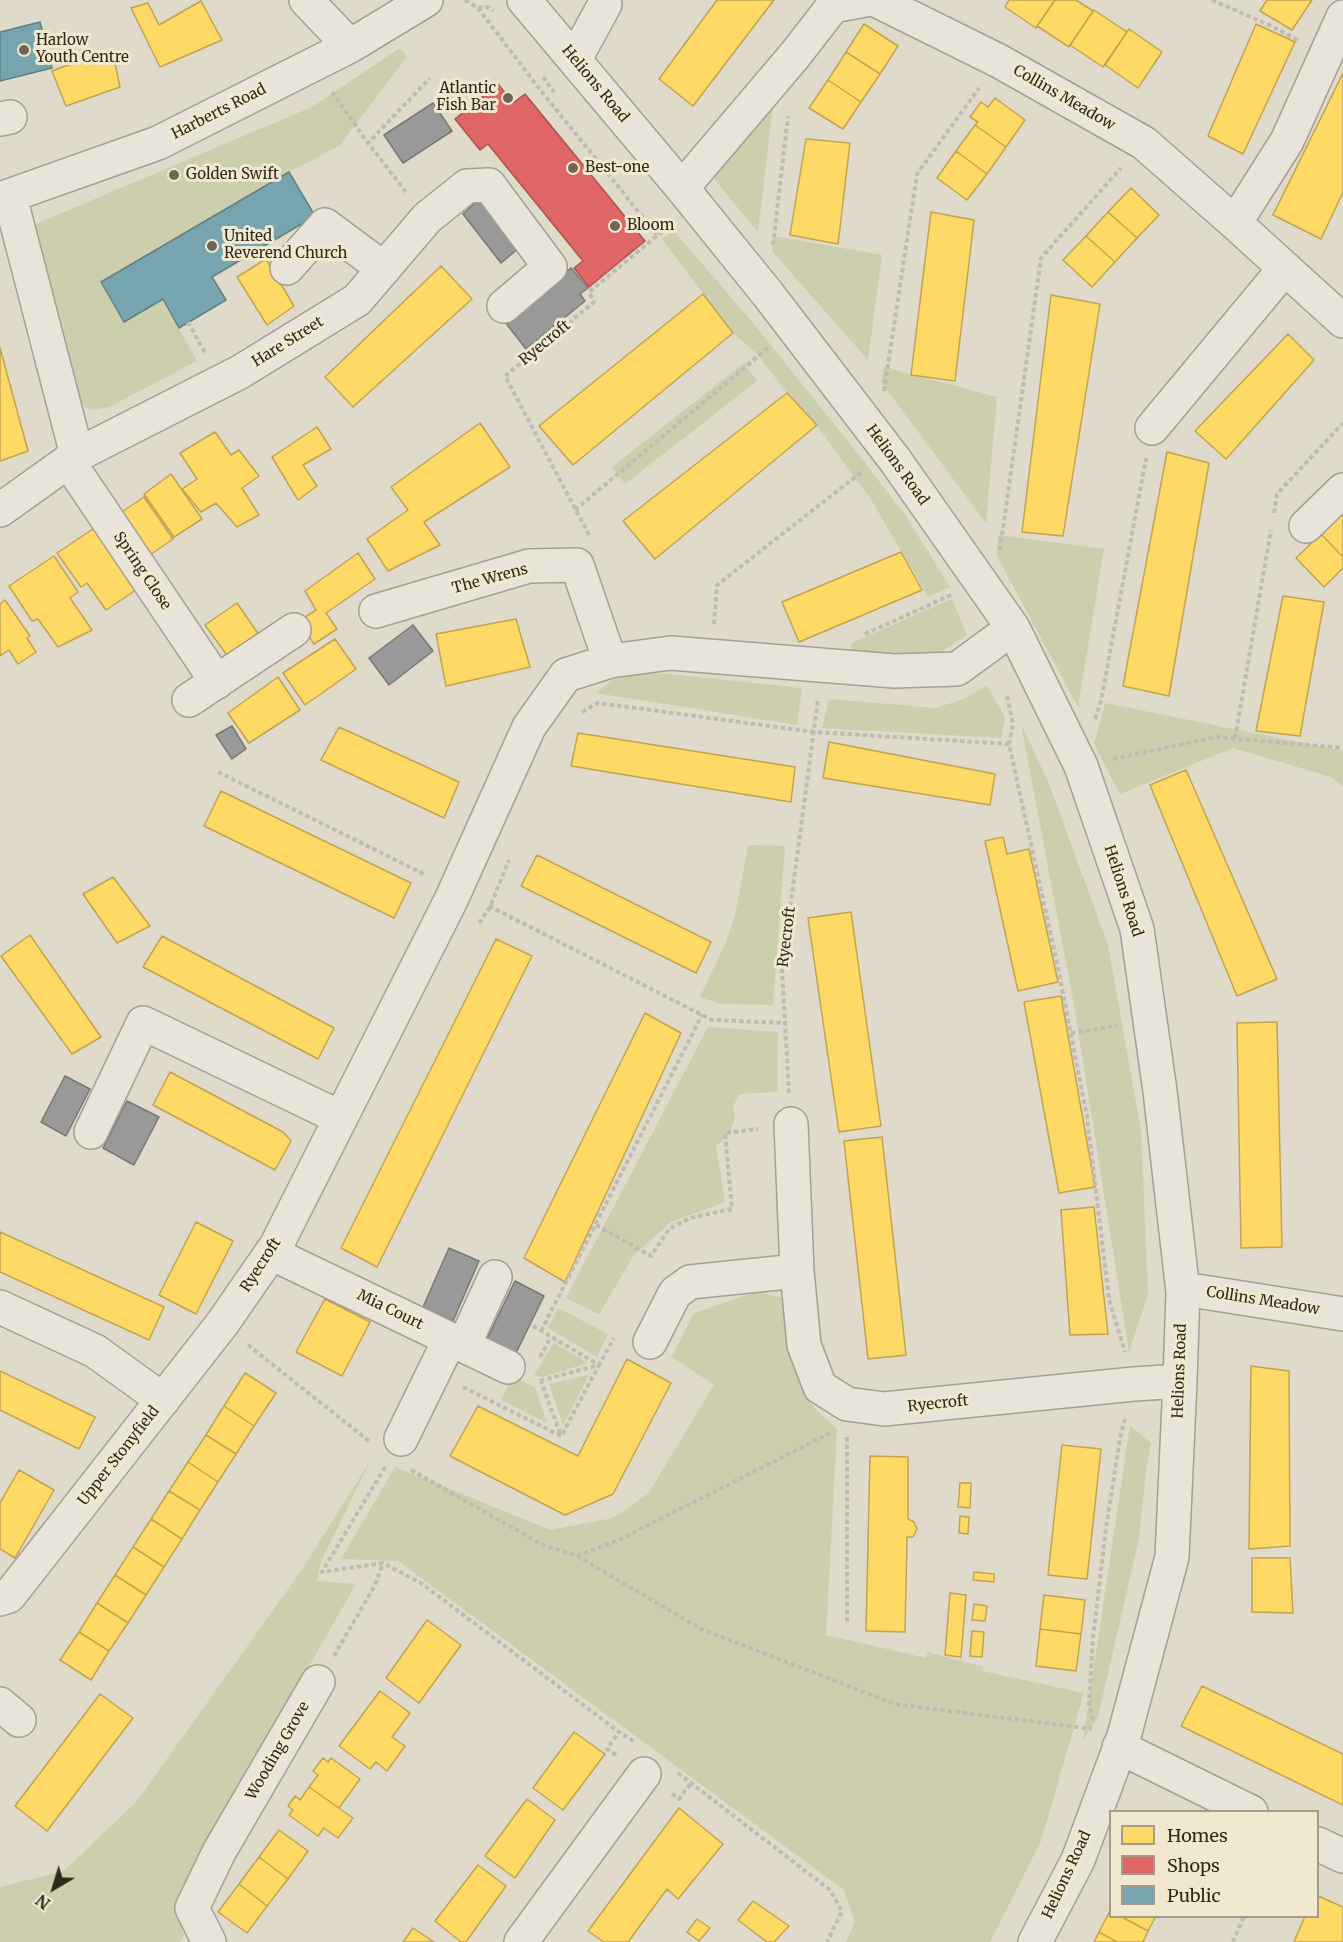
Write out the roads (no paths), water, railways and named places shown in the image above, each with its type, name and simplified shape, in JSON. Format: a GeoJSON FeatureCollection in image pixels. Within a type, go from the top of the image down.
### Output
{"type":"FeatureCollection","features":[{"type":"Feature","properties":{"kind":"street"},"geometry":{"type":"LineString","coordinates":[[306,0],[350,46]]}},
{"type":"Feature","properties":{"kind":"street","name":"Harberts Road"},"geometry":{"type":"LineString","coordinates":[[5,198],[158,143],[350,46],[426,0]]}},
{"type":"Feature","properties":{"kind":"street","name":"Helions Road"},"geometry":{"type":"LineString","coordinates":[[524,0],[767,293],[896,460],[1013,628],[1081,766],[1137,929],[1160,1092],[1183,1292],[1172,1557],[1119,1748],[1078,1860],[1035,1942]]}},
{"type":"Feature","properties":{"kind":"street"},"geometry":{"type":"LineString","coordinates":[[682,188],[795,55],[833,6],[865,0]]}},
{"type":"Feature","properties":{"kind":"street","name":"Collins Meadow"},"geometry":{"type":"LineString","coordinates":[[876,0],[999,61],[1144,143],[1343,321]]}},
{"type":"Feature","properties":{"kind":"street"},"geometry":{"type":"LineString","coordinates":[[575,59],[605,4]]}},
{"type":"Feature","properties":{"kind":"street"},"geometry":{"type":"LineString","coordinates":[[1235,223],[1287,141],[1343,17]]}},
{"type":"Feature","properties":{"kind":"street","name":"Hare Street"},"geometry":{"type":"LineString","coordinates":[[0,510],[72,458],[240,372],[357,300],[427,218],[467,186],[489,186],[550,267],[504,306]]}},
{"type":"Feature","properties":{"kind":"street"},"geometry":{"type":"LineString","coordinates":[[5,198],[72,458]]}},
{"type":"Feature","properties":{"kind":"street"},"geometry":{"type":"LineString","coordinates":[[287,268],[325,225],[384,269]]}},
{"type":"Feature","properties":{"kind":"street"},"geometry":{"type":"LineString","coordinates":[[1152,428],[1284,268]]}},
{"type":"Feature","properties":{"kind":"street","name":"Spring Close"},"geometry":{"type":"LineString","coordinates":[[72,458],[217,682]]}},
{"type":"Feature","properties":{"kind":"street"},"geometry":{"type":"LineString","coordinates":[[1306,526],[1343,490]]}},
{"type":"Feature","properties":{"kind":"street","name":"The Wrens"},"geometry":{"type":"LineString","coordinates":[[376,611],[529,566],[577,565],[610,661]]}},
{"type":"Feature","properties":{"kind":"street","name":"Ryecroft"},"geometry":{"type":"LineString","coordinates":[[163,1400],[222,1324],[271,1253],[456,890],[529,727],[566,675],[610,661],[671,653],[894,671],[957,669],[1013,628]]}},
{"type":"Feature","properties":{"kind":"street"},"geometry":{"type":"LineString","coordinates":[[189,700],[294,630]]}},
{"type":"Feature","properties":{"kind":"street"},"geometry":{"type":"LineString","coordinates":[[91,1132],[143,1023],[340,1118]]}},
{"type":"Feature","properties":{"kind":"street","name":"Ryecroft"},"geometry":{"type":"LineString","coordinates":[[791,1124],[797,1271],[804,1345],[820,1387],[847,1414],[1180,1381]]}},
{"type":"Feature","properties":{"kind":"street","name":"Mia Court"},"geometry":{"type":"LineString","coordinates":[[271,1253],[508,1367]]}},
{"type":"Feature","properties":{"kind":"street"},"geometry":{"type":"LineString","coordinates":[[650,1342],[675,1293],[690,1282],[797,1271]]}},
{"type":"Feature","properties":{"kind":"street"},"geometry":{"type":"LineString","coordinates":[[388,1447],[457,1342],[495,1277]]}},
{"type":"Feature","properties":{"kind":"street","name":"Collins Meadow"},"geometry":{"type":"LineString","coordinates":[[1183,1292],[1197,1291],[1343,1314]]}},
{"type":"Feature","properties":{"kind":"street","name":"Upper Stonyfield"},"geometry":{"type":"LineString","coordinates":[[0,1307],[95,1350],[163,1400],[9,1596],[0,1599]]}},
{"type":"Feature","properties":{"kind":"street","name":"Wooding Grove"},"geometry":{"type":"LineString","coordinates":[[209,1942],[192,1908],[219,1852],[318,1682]]}},
{"type":"Feature","properties":{"kind":"street"},"geometry":{"type":"LineString","coordinates":[[1119,1748],[1247,1810]]}},
{"type":"Feature","properties":{"kind":"street"},"geometry":{"type":"LineString","coordinates":[[521,1942],[653,1764]]}},
{"type":"Feature","properties":{"kind":"street"},"geometry":{"type":"LineString","coordinates":[[1319,1845],[1343,1856]]}},
{"type":"Feature","properties":{"kind":"place","name":"Harlow Youth Centre"},"geometry":{"type":"Point","coordinates":[24,50]}},
{"type":"Feature","properties":{"kind":"place","name":"Atlantic Fish Bar"},"geometry":{"type":"Point","coordinates":[508,98]}},
{"type":"Feature","properties":{"kind":"place","name":"Best-one"},"geometry":{"type":"Point","coordinates":[573,168]}},
{"type":"Feature","properties":{"kind":"place","name":"Golden Swift"},"geometry":{"type":"Point","coordinates":[174,175]}},
{"type":"Feature","properties":{"kind":"place","name":"Bloom"},"geometry":{"type":"Point","coordinates":[615,226]}},
{"type":"Feature","properties":{"kind":"place","name":"United Reverend Church"},"geometry":{"type":"Point","coordinates":[212,246]}}]}
